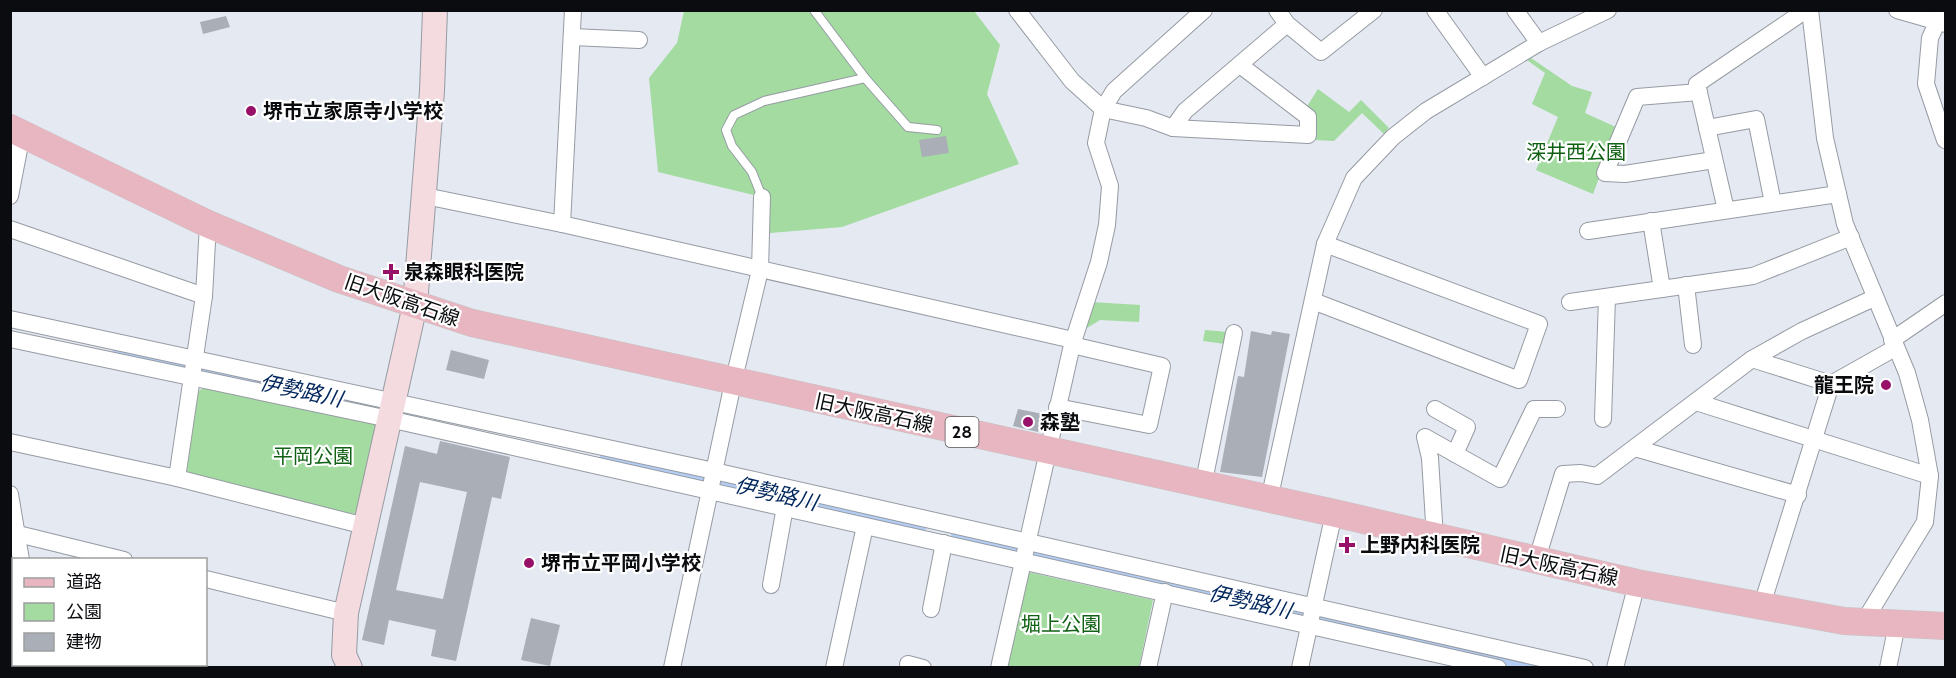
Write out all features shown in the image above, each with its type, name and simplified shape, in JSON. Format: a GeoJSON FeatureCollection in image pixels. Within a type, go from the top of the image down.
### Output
{"type":"FeatureCollection","features":[{"type":"Feature","properties":{"kind":"main road","name":"旧大阪高石線"},"geometry":{"type":"LineString","coordinates":[[16,131],[208,224],[339,279],[472,323],[1203,486],[1334,513],[1536,562],[1637,583],[1761,608],[1863,623],[1946,626]]}},
{"type":"Feature","properties":{"kind":"street"},"geometry":{"type":"LineString","coordinates":[[349,667],[345,655],[346,613],[415,305],[425,196],[435,10]]}},
{"type":"Feature","properties":{"kind":"street"},"geometry":{"type":"LineString","coordinates":[[562,224],[573,10]]}},
{"type":"Feature","properties":{"kind":"street"},"geometry":{"type":"LineString","coordinates":[[1017,10],[1072,81],[1103,109],[1146,118],[1173,128],[1308,135],[1308,117],[1240,65]]}},
{"type":"Feature","properties":{"kind":"street"},"geometry":{"type":"LineString","coordinates":[[999,668],[1057,407],[1073,343],[1099,262],[1107,225],[1110,186],[1096,143],[1103,109],[1114,91],[1204,10]]}},
{"type":"Feature","properties":{"kind":"street"},"geometry":{"type":"LineString","coordinates":[[1277,10],[1287,24],[1321,52],[1374,10]]}},
{"type":"Feature","properties":{"kind":"street"},"geometry":{"type":"LineString","coordinates":[[1436,10],[1483,77]]}},
{"type":"Feature","properties":{"kind":"street"},"geometry":{"type":"LineString","coordinates":[[1515,10],[1539,43]]}},
{"type":"Feature","properties":{"kind":"street"},"geometry":{"type":"LineString","coordinates":[[1269,500],[1325,244],[1354,178],[1378,153],[1426,111],[1587,15],[1608,10]]}},
{"type":"Feature","properties":{"kind":"street"},"geometry":{"type":"LineString","coordinates":[[1726,210],[1697,84],[1808,10],[1825,138],[1838,194],[1874,298],[1907,373],[1920,420],[1930,476],[1924,522],[1863,623]]}},
{"type":"Feature","properties":{"kind":"street"},"geometry":{"type":"LineString","coordinates":[[1897,10],[1943,19],[1930,38],[1926,84],[1945,140]]}},
{"type":"Feature","properties":{"kind":"street"},"geometry":{"type":"LineString","coordinates":[[1173,128],[1185,111],[1287,24]]}},
{"type":"Feature","properties":{"kind":"street"},"geometry":{"type":"LineString","coordinates":[[572,37],[639,40]]}},
{"type":"Feature","properties":{"kind":"street"},"geometry":{"type":"LineString","coordinates":[[1699,92],[1637,97],[1605,173],[1625,174],[1714,160]]}},
{"type":"Feature","properties":{"kind":"street"},"geometry":{"type":"LineString","coordinates":[[1707,128],[1756,119],[1773,203]]}},
{"type":"Feature","properties":{"kind":"street"},"geometry":{"type":"LineString","coordinates":[[10,195],[16,131]]}},
{"type":"Feature","properties":{"kind":"street"},"geometry":{"type":"LineString","coordinates":[[1588,231],[1838,194]]}},
{"type":"Feature","properties":{"kind":"street"},"geometry":{"type":"LineString","coordinates":[[425,196],[562,224],[1073,343],[1162,366],[1149,425],[1057,407]]}},
{"type":"Feature","properties":{"kind":"street"},"geometry":{"type":"LineString","coordinates":[[672,668],[733,382],[760,270],[762,197]]}},
{"type":"Feature","properties":{"kind":"street"},"geometry":{"type":"LineString","coordinates":[[1651,221],[1662,289]]}},
{"type":"Feature","properties":{"kind":"street"},"geometry":{"type":"LineString","coordinates":[[177,478],[204,296],[208,224]]}},
{"type":"Feature","properties":{"kind":"street"},"geometry":{"type":"LineString","coordinates":[[10,229],[204,296]]}},
{"type":"Feature","properties":{"kind":"street"},"geometry":{"type":"LineString","coordinates":[[1570,302],[1753,276],[1851,237]]}},
{"type":"Feature","properties":{"kind":"street"},"geometry":{"type":"LineString","coordinates":[[1312,301],[1519,380],[1539,324],[1325,244]]}},
{"type":"Feature","properties":{"kind":"street"},"geometry":{"type":"LineString","coordinates":[[1686,285],[1693,345]]}},
{"type":"Feature","properties":{"kind":"street"},"geometry":{"type":"LineString","coordinates":[[1603,419],[1607,297]]}},
{"type":"Feature","properties":{"kind":"street"},"geometry":{"type":"LineString","coordinates":[[1536,562],[1563,474],[1581,473],[1598,476],[1752,359],[1802,331],[1874,298]]}},
{"type":"Feature","properties":{"kind":"street"},"geometry":{"type":"LineString","coordinates":[[1761,608],[1831,384],[1894,344],[1946,303]]}},
{"type":"Feature","properties":{"kind":"street"},"geometry":{"type":"LineString","coordinates":[[10,318],[194,367],[1311,616],[1498,668]]}},
{"type":"Feature","properties":{"kind":"street"},"geometry":{"type":"LineString","coordinates":[[1203,486],[1234,333]]}},
{"type":"Feature","properties":{"kind":"street"},"geometry":{"type":"LineString","coordinates":[[10,339],[194,367]]}},
{"type":"Feature","properties":{"kind":"street"},"geometry":{"type":"LineString","coordinates":[[1752,359],[1831,384]]}},
{"type":"Feature","properties":{"kind":"street"},"geometry":{"type":"LineString","coordinates":[[1696,402],[1930,476]]}},
{"type":"Feature","properties":{"kind":"street"},"geometry":{"type":"LineString","coordinates":[[1435,409],[1467,427],[1455,454]]}},
{"type":"Feature","properties":{"kind":"street"},"geometry":{"type":"LineString","coordinates":[[1435,538],[1430,458],[1425,437],[1500,478],[1534,409],[1557,409]]}},
{"type":"Feature","properties":{"kind":"street"},"geometry":{"type":"LineString","coordinates":[[10,442],[177,478],[365,526]]}},
{"type":"Feature","properties":{"kind":"street"},"geometry":{"type":"LineString","coordinates":[[1635,448],[1798,495]]}},
{"type":"Feature","properties":{"kind":"street"},"geometry":{"type":"LineString","coordinates":[[712,481],[785,507],[944,543],[1024,551],[1165,592],[1311,616],[1585,668]]}},
{"type":"Feature","properties":{"kind":"street"},"geometry":{"type":"LineString","coordinates":[[10,494],[21,558]]}},
{"type":"Feature","properties":{"kind":"street"},"geometry":{"type":"LineString","coordinates":[[771,585],[785,507]]}},
{"type":"Feature","properties":{"kind":"street"},"geometry":{"type":"LineString","coordinates":[[1300,668],[1334,513]]}},
{"type":"Feature","properties":{"kind":"street"},"geometry":{"type":"LineString","coordinates":[[834,668],[865,526]]}},
{"type":"Feature","properties":{"kind":"street"},"geometry":{"type":"LineString","coordinates":[[18,534],[116,558]]}},
{"type":"Feature","properties":{"kind":"street"},"geometry":{"type":"LineString","coordinates":[[931,609],[944,543]]}},
{"type":"Feature","properties":{"kind":"street"},"geometry":{"type":"LineString","coordinates":[[207,579],[346,613]]}},
{"type":"Feature","properties":{"kind":"street"},"geometry":{"type":"LineString","coordinates":[[1615,668],[1637,583]]}},
{"type":"Feature","properties":{"kind":"street"},"geometry":{"type":"LineString","coordinates":[[1148,668],[1165,592]]}},
{"type":"Feature","properties":{"kind":"street"},"geometry":{"type":"LineString","coordinates":[[1888,668],[1897,625]]}},
{"type":"Feature","properties":{"kind":"lane"},"geometry":{"type":"LineString","coordinates":[[814,10],[865,78],[908,127],[937,130]]}},
{"type":"Feature","properties":{"kind":"lane"},"geometry":{"type":"LineString","coordinates":[[762,197],[752,172],[732,146],[726,130],[734,115],[764,101],[865,78]]}},
{"type":"Feature","properties":{"kind":"green space"},"geometry":{"type":"Polygon","coordinates":[[[684,11],[974,11],[1000,45],[987,94],[1019,164],[842,227],[770,233],[762,197],[658,172],[649,78],[677,43],[684,11]]]}},
{"type":"Feature","properties":{"kind":"green space","name":"深井西公園"},"geometry":{"type":"Polygon","coordinates":[[[1528,56],[1572,86],[1592,92],[1585,113],[1618,128],[1593,194],[1536,170],[1558,117],[1532,104],[1545,73],[1524,58],[1528,56]]]}},
{"type":"Feature","properties":{"kind":"green space"},"geometry":{"type":"Polygon","coordinates":[[[1318,89],[1349,112],[1361,100],[1389,128],[1384,134],[1362,113],[1334,141],[1314,140],[1306,108],[1318,89]]]}},
{"type":"Feature","properties":{"kind":"green space"},"geometry":{"type":"Polygon","coordinates":[[[1091,302],[1140,305],[1139,322],[1100,320],[1082,331],[1091,302]]]}},
{"type":"Feature","properties":{"kind":"green space"},"geometry":{"type":"Polygon","coordinates":[[[1205,330],[1228,332],[1225,344],[1203,341],[1205,330]]]}},
{"type":"Feature","properties":{"kind":"green space","name":"平岡公園"},"geometry":{"type":"Polygon","coordinates":[[[207,386],[376,421],[378,427],[359,511],[354,514],[191,476],[187,472],[197,392],[207,386]]]}},
{"type":"Feature","properties":{"kind":"green space","name":"堀上公園"},"geometry":{"type":"Polygon","coordinates":[[[1028,572],[1153,600],[1139,667],[1007,668],[1028,572]]]}},
{"type":"Feature","properties":{"kind":"building"},"geometry":{"type":"Polygon","coordinates":[[[226,16],[230,27],[203,34],[200,22],[226,16]]]}},
{"type":"Feature","properties":{"kind":"building"},"geometry":{"type":"Polygon","coordinates":[[[946,136],[949,153],[922,157],[919,140],[946,136]]]}},
{"type":"Feature","properties":{"kind":"building"},"geometry":{"type":"Polygon","coordinates":[[[1251,331],[1271,335],[1272,331],[1290,334],[1262,477],[1220,472],[1238,376],[1244,377],[1251,331]]]}},
{"type":"Feature","properties":{"kind":"building"},"geometry":{"type":"Polygon","coordinates":[[[451,350],[489,360],[484,379],[446,370],[451,350]]]}},
{"type":"Feature","properties":{"kind":"building","name":"森塾"},"geometry":{"type":"Polygon","coordinates":[[[1018,409],[1043,414],[1038,432],[1013,426],[1018,409]]]}},
{"type":"Feature","properties":{"kind":"building"},"geometry":{"type":"Polygon","coordinates":[[[440,441],[510,457],[501,499],[492,497],[456,661],[431,656],[436,630],[389,620],[384,645],[362,640],[405,446],[437,454],[440,441]],[[420,482],[396,590],[443,599],[467,492],[420,482]]]}},
{"type":"Feature","properties":{"kind":"building"},"geometry":{"type":"Polygon","coordinates":[[[531,618],[560,625],[550,666],[521,660],[531,618]]]}},
{"type":"Feature","properties":{"kind":"waterway","name":"伊勢路川"},"geometry":{"type":"LineString","coordinates":[[125,355],[407,413]]}},
{"type":"Feature","properties":{"kind":"waterway","name":"伊勢路川"},"geometry":{"type":"LineString","coordinates":[[613,457],[914,524]]}},
{"type":"Feature","properties":{"kind":"waterway","name":"伊勢路川"},"geometry":{"type":"LineString","coordinates":[[964,536],[1540,668]]}},
{"type":"Feature","properties":{"kind":"place","name":"堺市立家原寺小学校"},"geometry":{"type":"Point","coordinates":[251,111]}},
{"type":"Feature","properties":{"kind":"place","name":"泉森眼科医院"},"geometry":{"type":"Point","coordinates":[391,272]}},
{"type":"Feature","properties":{"kind":"place","name":"龍王院"},"geometry":{"type":"Point","coordinates":[1886,385]}},
{"type":"Feature","properties":{"kind":"place","name":"森塾"},"geometry":{"type":"Point","coordinates":[1028,422]}},
{"type":"Feature","properties":{"kind":"place","name":"上野内科医院"},"geometry":{"type":"Point","coordinates":[1347,545]}},
{"type":"Feature","properties":{"kind":"place","name":"堺市立平岡小学校"},"geometry":{"type":"Point","coordinates":[529,563]}}]}
